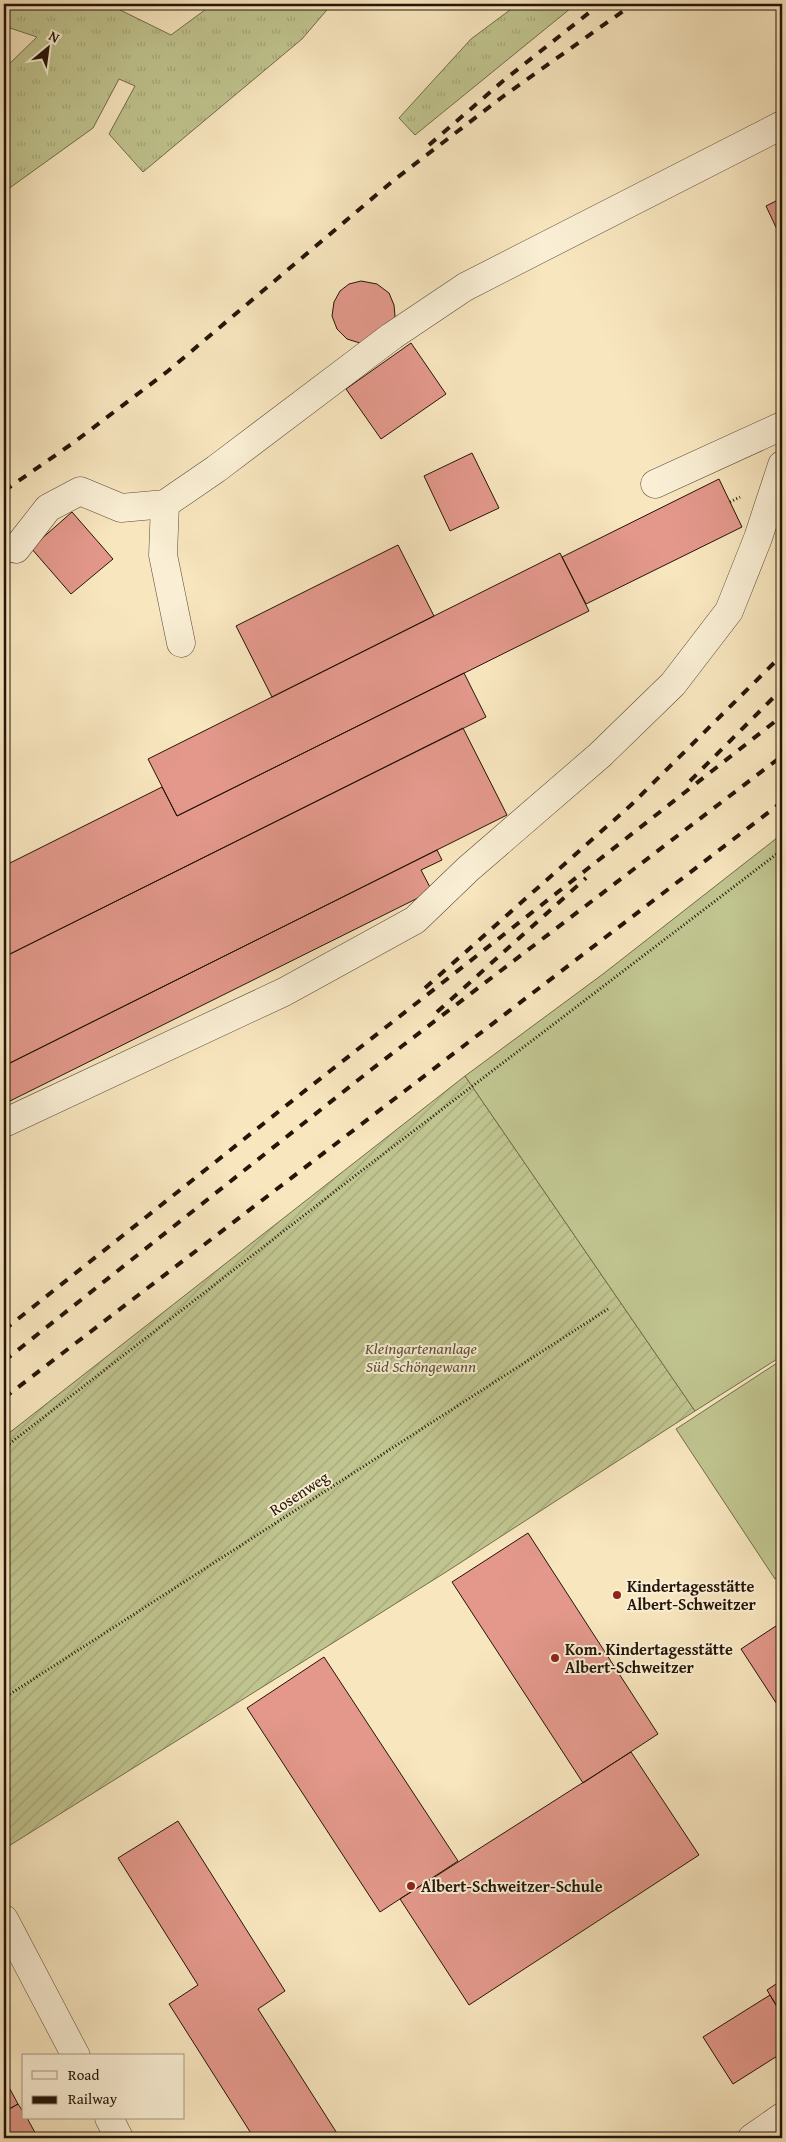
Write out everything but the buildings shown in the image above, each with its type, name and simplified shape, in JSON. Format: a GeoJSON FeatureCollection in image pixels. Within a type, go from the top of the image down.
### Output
{"type":"FeatureCollection","features":[{"type":"Feature","properties":{"kind":"street"},"geometry":{"type":"LineString","coordinates":[[16,549],[48,508],[80,491],[121,508],[165,504],[216,469],[392,336],[465,287],[782,125]]}},
{"type":"Feature","properties":{"kind":"street"},"geometry":{"type":"LineString","coordinates":[[655,484],[782,426]]}},
{"type":"Feature","properties":{"kind":"street"},"geometry":{"type":"LineString","coordinates":[[4,1123],[284,992],[414,920],[468,869],[600,755],[674,684],[729,611],[758,538],[782,465]]}},
{"type":"Feature","properties":{"kind":"street"},"geometry":{"type":"LineString","coordinates":[[165,504],[163,555],[181,643]]}},
{"type":"Feature","properties":{"kind":"street"},"geometry":{"type":"LineString","coordinates":[[4,1919],[75,2054]]}},
{"type":"Feature","properties":{"kind":"street"},"geometry":{"type":"LineString","coordinates":[[752,2138],[782,2117]]}},
{"type":"Feature","properties":{"kind":"path"},"geometry":{"type":"LineString","coordinates":[[4,1448],[369,1165],[782,850]]}},
{"type":"Feature","properties":{"kind":"path","name":"Rosenweg"},"geometry":{"type":"LineString","coordinates":[[4,1698],[608,1309]]}},
{"type":"Feature","properties":{"kind":"green space"},"geometry":{"type":"Polygon","coordinates":[[[4,4],[108,4],[171,35],[213,4],[332,4],[302,39],[143,172],[109,134],[135,86],[119,79],[93,128],[4,192],[4,69],[37,37],[4,26],[4,4]]]}},
{"type":"Feature","properties":{"kind":"green space"},"geometry":{"type":"Polygon","coordinates":[[[518,4],[576,4],[415,135],[399,118],[471,39],[518,4]]]}},
{"type":"Feature","properties":{"kind":"green space"},"geometry":{"type":"Polygon","coordinates":[[[782,834],[782,1356],[695,1411],[465,1076],[603,974],[782,834]]]}},
{"type":"Feature","properties":{"kind":"green space","name":"Kleingartenanlage Süd Schöngewann"},"geometry":{"type":"Polygon","coordinates":[[[465,1076],[695,1411],[446,1572],[4,1849],[4,1437],[465,1076]]]}},
{"type":"Feature","properties":{"kind":"green space"},"geometry":{"type":"Polygon","coordinates":[[[777,1363],[782,1371],[782,1574],[775,1579],[676,1429],[777,1363]]]}},
{"type":"Feature","properties":{"kind":"railway"},"geometry":{"type":"LineString","coordinates":[[429,145],[503,81],[600,4]]}},
{"type":"Feature","properties":{"kind":"railway"},"geometry":{"type":"LineString","coordinates":[[4,491],[73,443],[168,371],[394,180],[505,95],[633,4]]}},
{"type":"Feature","properties":{"kind":"railway"},"geometry":{"type":"LineString","coordinates":[[425,988],[631,805],[782,655]]}},
{"type":"Feature","properties":{"kind":"railway"},"geometry":{"type":"LineString","coordinates":[[690,781],[782,689]]}},
{"type":"Feature","properties":{"kind":"railway"},"geometry":{"type":"LineString","coordinates":[[4,1330],[782,716]]}},
{"type":"Feature","properties":{"kind":"railway"},"geometry":{"type":"LineString","coordinates":[[4,1361],[372,1069],[782,756]]}},
{"type":"Feature","properties":{"kind":"railway"},"geometry":{"type":"LineString","coordinates":[[4,1398],[782,802]]}},
{"type":"Feature","properties":{"kind":"railway"},"geometry":{"type":"LineString","coordinates":[[437,1012],[586,878]]}},
{"type":"Feature","properties":{"kind":"place","name":"Kindertagesstätte Albert-Schweitzer"},"geometry":{"type":"Point","coordinates":[617,1595]}},
{"type":"Feature","properties":{"kind":"place","name":"Kom. Kindertagesstätte Albert-Schweitzer"},"geometry":{"type":"Point","coordinates":[555,1658]}},
{"type":"Feature","properties":{"kind":"place","name":"Albert-Schweitzer-Schule"},"geometry":{"type":"Point","coordinates":[411,1886]}}]}
